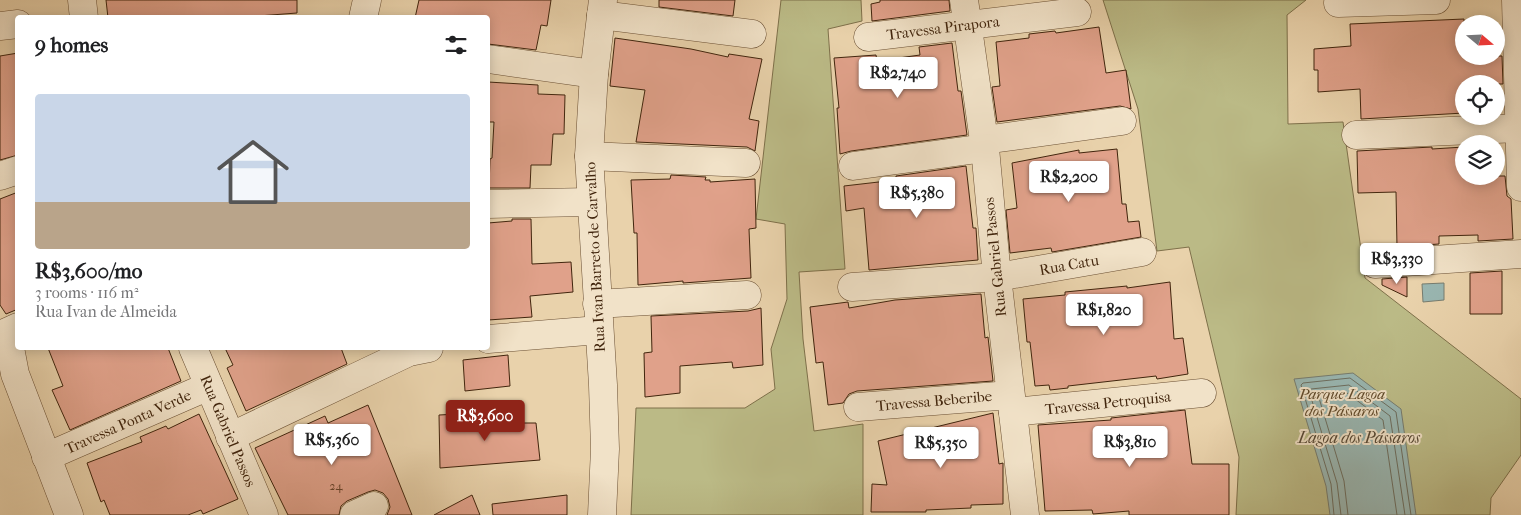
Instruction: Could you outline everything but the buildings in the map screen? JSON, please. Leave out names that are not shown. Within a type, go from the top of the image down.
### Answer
[{"type":"street","points":[[364,15],[366,0]]},
{"type":"street","points":[[1338,3],[1436,0]]},
{"type":"street","points":[[1516,0],[1521,187]]},
{"type":"street","points":[[602,8],[752,34]]},
{"type":"street","name":"Rua Ivan Barreto de Carvalho","points":[[602,8],[594,74],[589,156],[603,385],[605,449],[602,515]]},
{"type":"street","name":"Travessa Pirapora","points":[[868,37],[966,12],[1077,12]]},
{"type":"street","name":"Rua Gabriel Passos","points":[[966,12],[984,144],[997,277],[1025,515]]},
{"type":"street","points":[[0,26],[15,24]]},
{"type":"street","points":[[490,60],[594,74]]},
{"type":"street","points":[[853,166],[1122,121]]},
{"type":"street","points":[[1356,134],[1519,128]]},
{"type":"street","points":[[589,156],[746,163]]},
{"type":"street","points":[[0,176],[15,171]]},
{"type":"street","points":[[490,204],[591,202]]},
{"type":"street","name":"Rua Catu","points":[[852,287],[997,277],[1142,252]]},
{"type":"street","points":[[1375,264],[1521,254]]},
{"type":"street","points":[[490,339],[598,317],[747,295]]},
{"type":"street","points":[[12,330],[14,374],[69,515]]},
{"type":"street","name":"Rua Gabriel Passos","points":[[194,350],[230,436],[256,512]]},
{"type":"street","points":[[230,436],[409,352],[419,350]]},
{"type":"street","name":"Travessa Ponta Verde","points":[[46,457],[210,386]]},
{"type":"street","name":"Travessa Petroquisa","points":[[1012,403],[1202,393]]},
{"type":"street","name":"Travessa Beberibe","points":[[858,407],[1012,403]]},
{"type":"green space","points":[[781,0],[861,0],[862,21],[828,29],[845,269],[799,272],[803,339],[814,431],[863,424],[863,515],[631,515],[636,408],[745,408],[775,389],[771,349],[787,299],[785,224],[756,219]]},
{"type":"green space","name":"Parque Lagoa dos Pássaros","points":[[1103,0],[1306,0],[1287,15],[1288,124],[1343,122],[1365,278],[1521,399],[1521,455],[1491,498],[1490,515],[1236,515],[1239,457],[1189,247],[1157,251],[1138,109]]},
{"type":"water","points":[[1444,283],[1444,300],[1423,302],[1422,284]]},
{"type":"water","name":"Lagoa dos Pássaros","points":[[1353,373],[1401,409],[1416,515],[1330,515],[1326,486],[1294,379]]}]
